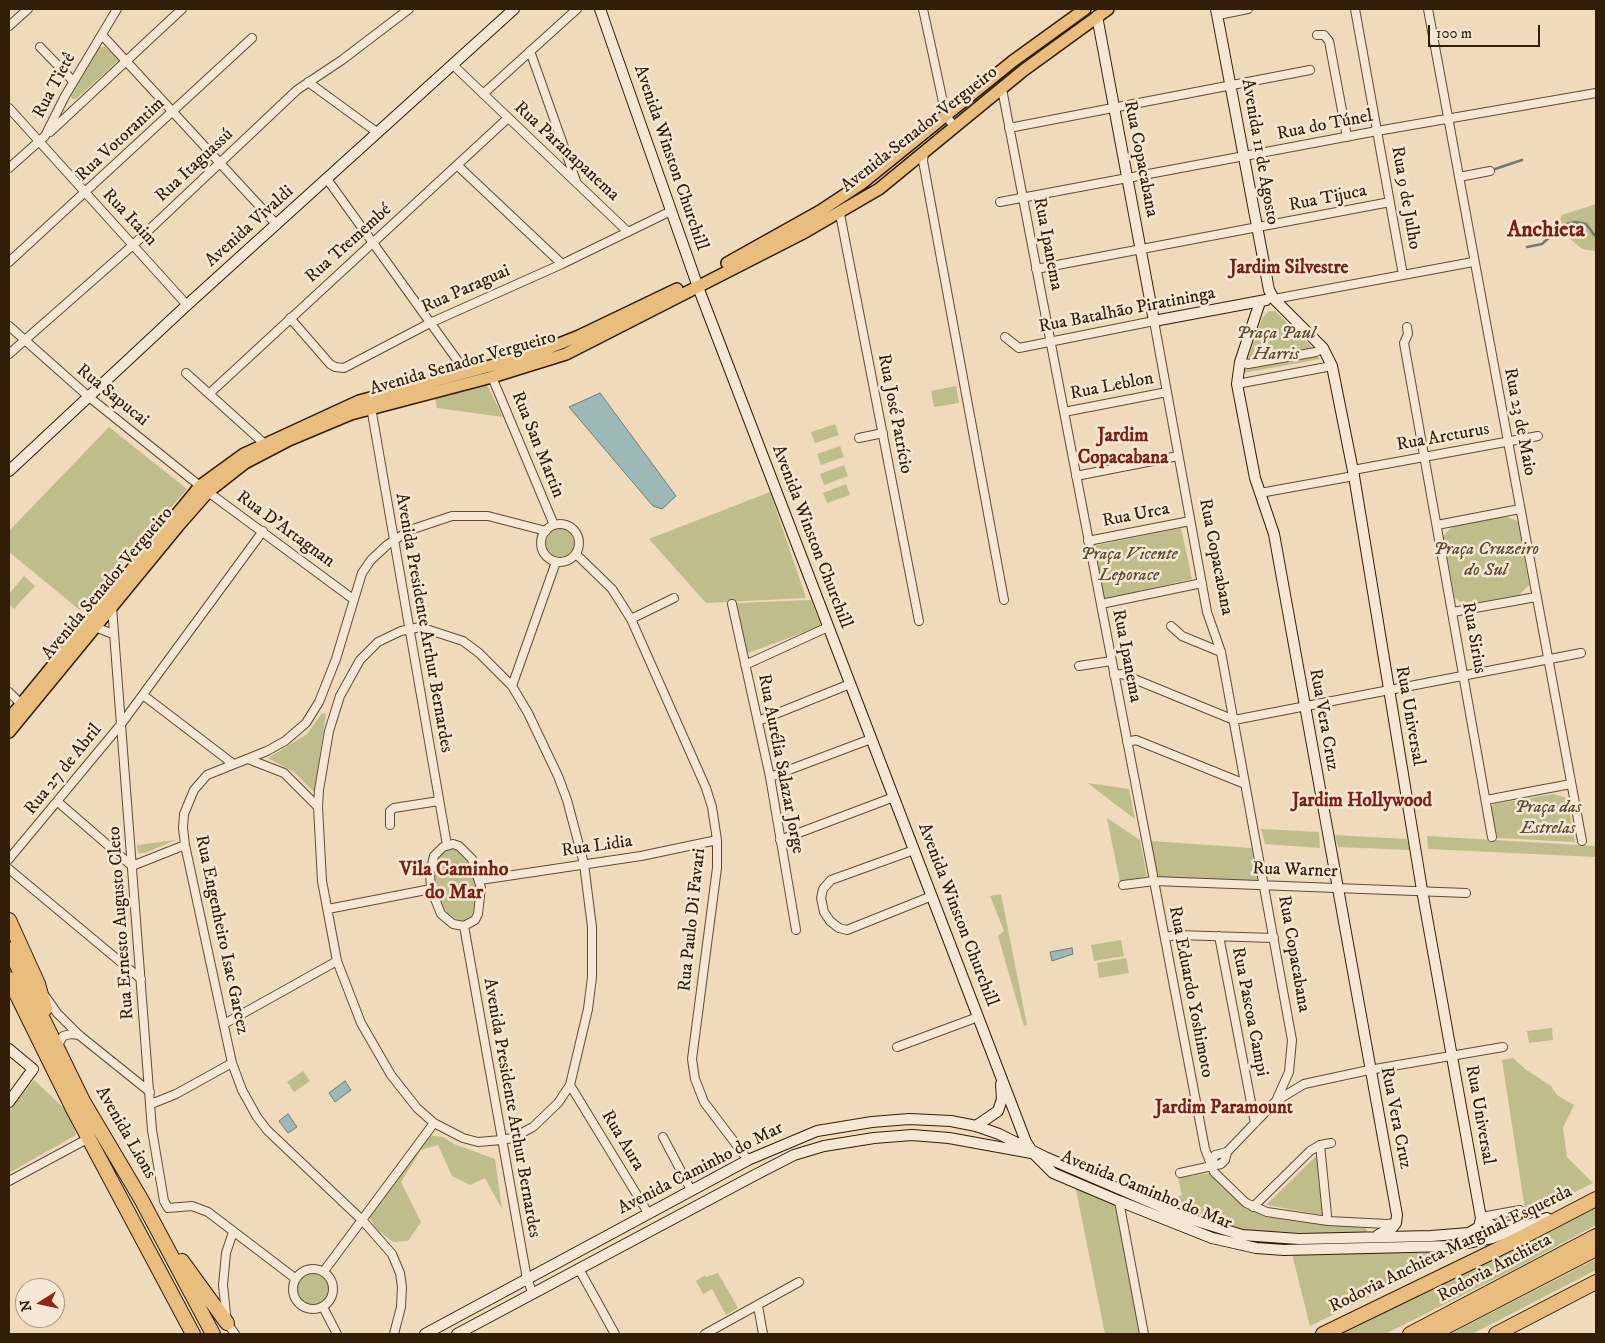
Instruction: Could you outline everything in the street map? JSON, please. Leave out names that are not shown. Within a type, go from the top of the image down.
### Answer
[{"type":"highway","points":[[9,920],[38,984],[55,1042]]},
{"type":"highway","name":"Avenida Lions","points":[[9,949],[83,1101],[140,1199],[213,1334]]},
{"type":"highway","name":"Avenida Lions","points":[[9,979],[12,989],[193,1334]]},
{"type":"highway","name":"Rodovia Anchieta Marginal Esquerda","points":[[1323,1334],[1596,1198]]},
{"type":"highway","points":[[140,1199],[231,1329]]},
{"type":"highway","name":"Rodovia Anchieta","points":[[1410,1334],[1596,1236]]},
{"type":"highway","name":"Rodovia Anchieta","points":[[1432,1334],[1596,1249]]},
{"type":"highway","points":[[1496,1334],[1596,1282]]},
{"type":"main road","name":"Avenida Senador Vergueiro","points":[[372,402],[492,377],[566,354],[696,284],[820,211],[860,184],[1042,38],[1085,9]]},
{"type":"main road","name":"Avenida Senador Vergueiro","points":[[9,718],[204,489],[245,463],[267,446],[372,402],[466,371],[531,355],[579,336],[696,284],[840,214],[879,189],[1040,57],[1108,9]]},
{"type":"main road","points":[[492,377],[496,364]]},
{"type":"main road","points":[[450,386],[466,371]]},
{"type":"main road","name":"Avenida Senador Vergueiro","points":[[9,732],[204,489]]},
{"type":"street","points":[[9,26],[28,9]]},
{"type":"street","name":"Rua Tietê","points":[[9,168],[42,139],[73,81],[117,9]]},
{"type":"street","points":[[42,139],[182,9]]},
{"type":"street","name":"Rua Itaguassú","points":[[9,354],[133,244],[308,82],[342,60],[409,9]]},
{"type":"street","name":"Avenida Vivaldi","points":[[9,471],[187,305],[514,9]]},
{"type":"street","points":[[483,94],[577,9]]},
{"type":"street","name":"Avenida Winston Churchill","points":[[600,9],[696,284],[978,1017],[1018,1118],[1034,1152]]},
{"type":"street","points":[[923,9],[946,116],[954,126]]},
{"type":"street","points":[[1217,12],[1248,9]]},
{"type":"street","name":"Rua 9 de Julho","points":[[1355,9],[1403,275]]},
{"type":"street","name":"Rua 23 de Maio","points":[[1428,9],[1582,841]]},
{"type":"street","name":"Avenida 11 de Agosto","points":[[1217,12],[1256,228],[1269,290],[1274,299]]},
{"type":"street","name":"Rua Copacabana","points":[[1097,16],[1208,617],[1221,652],[1292,1040],[1290,1068],[1286,1083],[1276,1101]]},
{"type":"street","points":[[1318,34],[1324,35],[1328,41],[1347,137]]},
{"type":"street","points":[[102,35],[276,224]]},
{"type":"street","name":"Rua Votorantim","points":[[9,262],[252,38]]},
{"type":"street","points":[[40,47],[73,81]]},
{"type":"street","points":[[530,51],[577,184]]},
{"type":"street","name":"Rua Paranapanema","points":[[452,64],[628,232]]},
{"type":"street","points":[[1009,128],[1310,70]]},
{"type":"street","points":[[308,82],[378,133]]},
{"type":"street","name":"Rua Ipanema","points":[[1002,89],[1153,878]]},
{"type":"street","name":"Rua do Túnel","points":[[1000,202],[1378,131],[1596,93]]},
{"type":"street","points":[[65,96],[69,102],[78,104]]},
{"type":"street","name":"Rua Itaim","points":[[9,108],[42,139],[85,193],[187,305]]},
{"type":"street","name":"Rua Tremembé","points":[[210,393],[508,118]]},
{"type":"street","points":[[924,152],[923,161],[1004,600]]},
{"type":"street","points":[[457,165],[562,264]]},
{"type":"street","points":[[1459,177],[1490,171]]},
{"type":"street","points":[[327,179],[466,371]]},
{"type":"street","name":"Rua Tijuca","points":[[1036,269],[1390,202]]},
{"type":"street","name":"Rua Paraguai","points":[[290,318],[330,364],[340,368],[430,323],[562,264],[671,211]]},
{"type":"street","name":"Rua José Patrício","points":[[840,214],[919,621]]},
{"type":"street","points":[[1260,302],[1474,262]]},
{"type":"street","name":"Rua Universal","points":[[1274,299],[1323,348],[1332,366],[1353,473],[1422,890],[1481,1218]]},
{"type":"street","name":"Rua Batalhão Piratininga","points":[[1004,337],[1019,348],[1260,302]]},
{"type":"street","name":"Rua Vera Cruz","points":[[1260,302],[1240,362],[1237,384],[1260,493],[1274,534],[1396,1223]]},
{"type":"street","name":"Rua Sapucai","points":[[9,326],[89,397],[204,489]]},
{"type":"street","name":"Rua Sirius","points":[[1407,327],[1408,334],[1404,343],[1426,456],[1492,837]]},
{"type":"street","points":[[1240,362],[1248,364],[1316,352],[1323,348]]},
{"type":"street","points":[[1237,384],[1332,366]]},
{"type":"street","points":[[186,373],[267,446]]},
{"type":"street","name":"Rua San Martin","points":[[492,377],[554,525]]},
{"type":"street","name":"Rua Leblon","points":[[1064,412],[1167,392]]},
{"type":"street","name":"Avenida Presidente Arthur Bernardes","points":[[372,402],[393,540],[447,845]]},
{"type":"street","points":[[859,438],[883,433]]},
{"type":"street","name":"Rua Arcturus","points":[[1260,493],[1426,456],[1538,436]]},
{"type":"street","points":[[1076,476],[1178,456]]},
{"type":"street","name":"Rua D'Artagnan","points":[[204,489],[353,598]]},
{"type":"street","points":[[1438,524],[1520,509]]},
{"type":"street","points":[[393,540],[410,530],[437,520],[471,514],[505,520],[546,531]]},
{"type":"street","name":"Rua Urca","points":[[1088,541],[1190,521]]},
{"type":"street","points":[[554,525],[567,525],[577,533],[580,546],[576,554],[567,561],[556,562],[548,558],[543,551],[542,538],[546,531],[554,525]]},
{"type":"street","name":"Rua 27 de Abril","points":[[9,860],[122,723],[263,531]]},
{"type":"street","name":"Rua Engenheiro Isac Garcez","points":[[393,540],[377,553],[366,566],[353,598],[336,659],[313,714],[300,729],[285,741],[248,759],[232,763],[207,775],[194,790],[184,814],[183,828],[232,1063],[248,1102],[267,1130],[363,1221],[388,1248],[400,1273],[402,1307],[394,1334]]},
{"type":"street","name":"Rua Paulo Di Favari","points":[[576,554],[612,588],[631,619],[706,788],[712,807],[717,840],[717,868],[692,1059],[695,1079],[704,1102],[748,1160]]},
{"type":"street","points":[[512,686],[556,562]]},
{"type":"street","points":[[1100,604],[1202,583]]},
{"type":"street","points":[[1453,612],[1536,597]]},
{"type":"street","points":[[631,619],[674,598]]},
{"type":"street","name":"Rua Aurélia Salazar Jorge","points":[[732,604],[770,777],[796,930]]},
{"type":"street","name":"Rua Ernesto Augusto Cleto","points":[[112,605],[156,1165],[164,1202],[168,1208],[187,1206],[200,1208],[233,1232]]},
{"type":"street","points":[[95,626],[113,634]]},
{"type":"street","points":[[1171,626],[1182,636],[1221,652]]},
{"type":"street","points":[[420,627],[433,630],[463,641],[479,653],[512,686],[528,713],[558,776],[567,800],[584,864],[592,927],[592,977],[588,1009],[570,1085],[558,1103],[533,1127],[512,1138],[478,1142],[463,1138],[434,1124],[405,1093],[376,1052],[352,1000],[337,961],[322,881],[318,807],[329,731],[349,678],[360,660],[378,642],[409,629],[420,627]]},
{"type":"street","points":[[745,665],[828,627]]},
{"type":"street","points":[[1114,675],[1122,674],[1234,720],[1581,653]]},
{"type":"street","points":[[1079,666],[1112,661]]},
{"type":"street","points":[[758,721],[850,684]]},
{"type":"street","points":[[9,692],[21,704]]},
{"type":"street","points":[[143,695],[232,763]]},
{"type":"street","points":[[770,777],[871,739]]},
{"type":"street","points":[[1127,742],[1136,740],[1245,784]]},
{"type":"street","points":[[248,759],[284,773],[318,807]]},
{"type":"street","points":[[1486,800],[1571,784]]},
{"type":"street","points":[[780,840],[894,797]]},
{"type":"street","points":[[390,825],[390,811],[394,808],[439,801]]},
{"type":"street","points":[[58,802],[132,866],[185,844]]},
{"type":"street","name":"Rua Lidia","points":[[480,880],[641,856],[717,840]]},
{"type":"street","points":[[447,845],[459,846],[467,853],[476,868],[480,880],[482,895],[475,920],[464,926],[453,924],[441,914],[431,889],[430,873],[434,856],[447,845]]},
{"type":"street","points":[[914,850],[831,880],[823,889],[821,898],[824,912],[830,921],[839,928],[847,930],[932,896]]},
{"type":"street","points":[[9,869],[141,979]]},
{"type":"street","name":"Rua Warner","points":[[1123,886],[1153,878],[1264,886],[1466,893]]},
{"type":"street","name":"Rua Eduardo Yoshimoto","points":[[1153,878],[1210,1166]]},
{"type":"street","points":[[328,909],[431,889]]},
{"type":"street","name":"Avenida Presidente Arthur Bernardes","points":[[464,926],[527,1279],[533,1294]]},
{"type":"street","points":[[1165,937],[1172,935],[1274,938]]},
{"type":"street","name":"Rua Pascoa Campi","points":[[1219,936],[1255,1123]]},
{"type":"street","points":[[224,1024],[337,961]]},
{"type":"street","points":[[38,984],[57,1013],[79,1035],[150,1092]]},
{"type":"street","points":[[897,1047],[978,1017]]},
{"type":"street","points":[[55,1042],[63,1036],[79,1035]]},
{"type":"street","points":[[1286,1083],[1304,1084],[1369,1070],[1502,1047]]},
{"type":"street","points":[[9,1049],[33,1069],[9,1102]]},
{"type":"street","points":[[151,1104],[176,1094],[232,1063]]},
{"type":"street","name":"Avenida Winston Churchill","points":[[996,1114],[1002,1099],[1000,1073]]},
{"type":"street","points":[[1210,1166],[1215,1155],[1227,1152],[1276,1101],[1304,1084]]},
{"type":"street","name":"Rua Aura","points":[[570,1085],[648,1213]]},
{"type":"street","points":[[976,1126],[996,1114],[1008,1112],[1018,1118]]},
{"type":"street","name":"Avenida Caminho do Mar","points":[[425,1334],[748,1160],[817,1131],[872,1122],[917,1119],[951,1121],[976,1126],[1187,1218],[1234,1233],[1256,1237],[1299,1239],[1372,1238],[1469,1233],[1479,1227],[1481,1218]]},
{"type":"street","points":[[324,1271],[434,1124]]},
{"type":"street","name":"Avenida Caminho do Mar","points":[[458,1334],[472,1331],[533,1294],[794,1155],[824,1146],[874,1138],[912,1135],[949,1138],[1034,1152],[1053,1173],[1212,1238],[1256,1248],[1284,1250],[1452,1246],[1492,1238],[1577,1209]]},
{"type":"street","points":[[663,1137],[691,1190]]},
{"type":"street","points":[[9,1181],[90,1138]]},
{"type":"street","points":[[1253,1207],[1306,1155],[1320,1145],[1331,1142]]},
{"type":"street","points":[[1320,1145],[1327,1215]]},
{"type":"street","points":[[742,1182],[751,1174],[748,1160]]},
{"type":"street","points":[[1180,1173],[1210,1166]]},
{"type":"street","points":[[1210,1166],[1238,1196],[1253,1207],[1314,1220],[1396,1223],[1417,1236]]},
{"type":"street","points":[[1119,1201],[1144,1334]]},
{"type":"street","points":[[1481,1218],[1520,1210]]},
{"type":"street","points":[[1481,1218],[1488,1225],[1499,1227],[1546,1219]]},
{"type":"street","points":[[1372,1238],[1389,1230],[1396,1223]]},
{"type":"street","points":[[231,1329],[223,1273],[226,1253],[233,1232],[296,1279]]},
{"type":"street","points":[[318,1269],[324,1271],[332,1280],[333,1292],[331,1298],[322,1307],[310,1308],[299,1303],[294,1292],[296,1279],[305,1270],[318,1269]]},
{"type":"street","points":[[579,1269],[615,1334]]},
{"type":"street","points":[[705,1334],[799,1282]]},
{"type":"street","points":[[758,1306],[763,1334]]},
{"type":"street","points":[[322,1307],[337,1334]]},
{"type":"green space","points":[[99,47],[105,47],[119,60],[76,99],[72,99],[71,95]]},
{"type":"green space","points":[[1596,204],[1596,251],[1582,249],[1556,227],[1562,215]]},
{"type":"green space","name":"Praça Paul Harris","points":[[1269,311],[1275,311],[1314,349],[1320,359],[1243,373],[1262,318]]},
{"type":"green space","points":[[487,385],[503,417],[437,408],[435,399]]},
{"type":"green space","points":[[956,386],[959,403],[934,407],[931,391]]},
{"type":"green space","points":[[835,424],[839,435],[815,443],[811,432]]},
{"type":"green space","points":[[109,427],[187,489],[81,611],[9,552],[9,531]]},
{"type":"green space","points":[[840,446],[844,457],[821,465],[817,454]]},
{"type":"green space","points":[[844,465],[848,476],[824,485],[820,474]]},
{"type":"green space","points":[[846,484],[850,495],[827,503],[823,493]]},
{"type":"green space","points":[[770,492],[806,598],[706,603],[649,539]]},
{"type":"green space","name":"Praça Cruzeiro do Sul","points":[[1504,516],[1518,521],[1529,585],[1519,595],[1464,605],[1455,598],[1443,536],[1452,527]]},
{"type":"green space","points":[[561,525],[568,526],[574,530],[578,536],[578,550],[574,556],[568,560],[561,561],[554,560],[548,556],[544,550],[543,543],[544,536],[548,530],[554,526]]},
{"type":"green space","name":"Praça Vicente Leporace","points":[[1181,528],[1192,579],[1103,599],[1093,546]]},
{"type":"green space","points":[[24,576],[35,586],[14,609],[9,604],[9,594]]},
{"type":"green space","points":[[811,600],[821,626],[748,653],[735,603]]},
{"type":"green space","points":[[322,713],[326,714],[314,792],[295,773],[268,758],[307,734]]},
{"type":"green space","points":[[1088,783],[1129,789],[1135,819],[1112,802]]},
{"type":"green space","name":"Praça das Estrelas","points":[[1554,794],[1567,798],[1575,842],[1497,838],[1491,808],[1494,804]]},
{"type":"green space","points":[[1107,818],[1140,840],[1147,876],[1120,882]]},
{"type":"green space","points":[[1261,829],[1319,832],[1320,848],[1265,844]]},
{"type":"green space","points":[[1335,835],[1407,839],[1410,850],[1338,847]]},
{"type":"green space","points":[[1427,836],[1596,846],[1596,857],[1428,849]]},
{"type":"green space","points":[[176,840],[145,853],[138,853],[137,845]]},
{"type":"green space","points":[[1151,841],[1252,848],[1258,881],[1157,877]]},
{"type":"green space","points":[[452,846],[467,857],[473,866],[477,885],[475,907],[471,916],[464,921],[459,921],[447,913],[442,905],[434,872],[438,854]]},
{"type":"green space","points":[[1001,894],[1027,1025],[1024,1026],[998,936],[1004,931],[990,896]]},
{"type":"green space","points":[[1121,940],[1124,956],[1094,961],[1091,945]]},
{"type":"green space","points":[[1126,958],[1129,973],[1099,978],[1097,963]]},
{"type":"green space","points":[[1552,1028],[1553,1040],[1529,1043],[1527,1031]]},
{"type":"green space","points":[[1513,1058],[1525,1069],[1551,1086],[1557,1095],[1574,1105],[1563,1128],[1567,1157],[1593,1183],[1526,1216],[1502,1060]]},
{"type":"green space","points":[[303,1071],[310,1081],[294,1092],[287,1082]]},
{"type":"green space","points":[[34,1080],[70,1114],[76,1135],[9,1173],[9,1110]]},
{"type":"green space","points":[[421,1134],[443,1137],[454,1144],[495,1159],[502,1209],[485,1178],[470,1185],[452,1176],[438,1145],[421,1150],[401,1182],[421,1222],[408,1241],[393,1242],[375,1228],[366,1210]]},
{"type":"green space","points":[[1318,1154],[1323,1215],[1266,1205]]},
{"type":"green space","points":[[1210,1173],[1249,1209],[1303,1222],[1366,1228],[1367,1234],[1256,1232],[1221,1226],[1164,1200],[1182,1195],[1178,1178]]},
{"type":"green space","points":[[1075,1185],[1115,1202],[1140,1334],[1105,1334]]},
{"type":"green space","points":[[1596,1205],[1596,1225],[1515,1269],[1385,1334],[1341,1334],[1393,1306],[1516,1250]]},
{"type":"green space","points":[[1462,1251],[1310,1326],[1292,1254]]},
{"type":"green space","points":[[1596,1259],[1596,1270],[1472,1334],[1450,1334]]},
{"type":"green space","points":[[313,1272],[325,1277],[330,1289],[325,1301],[313,1306],[301,1301],[296,1289],[301,1277]]},
{"type":"green space","points":[[718,1273],[738,1308],[726,1315],[712,1289],[703,1294],[696,1281],[705,1275],[706,1277]]},
{"type":"water","points":[[600,393],[676,496],[662,509],[653,506],[569,407]]},
{"type":"water","points":[[1072,948],[1073,954],[1052,961],[1050,952]]},
{"type":"water","points":[[345,1081],[351,1090],[335,1102],[329,1093]]},
{"type":"water","points":[[288,1114],[297,1127],[288,1133],[279,1121]]},
{"type":"waterway","points":[[1495,169],[1522,160]]},
{"type":"waterway","points":[[1527,247],[1542,244],[1563,225],[1575,222],[1586,224],[1596,237]]},
{"type":"district","name":"Anchieta","points":[[1546,231]]},
{"type":"district","name":"Jardim Silvestre","points":[[1289,269]]},
{"type":"district","name":"Jardim Copacabana","points":[[1123,448]]},
{"type":"district","name":"Jardim Hollywood","points":[[1362,802]]},
{"type":"district","name":"Vila Caminho do Mar","points":[[454,882]]},
{"type":"district","name":"Jardim Paramount","points":[[1224,1109]]}]
